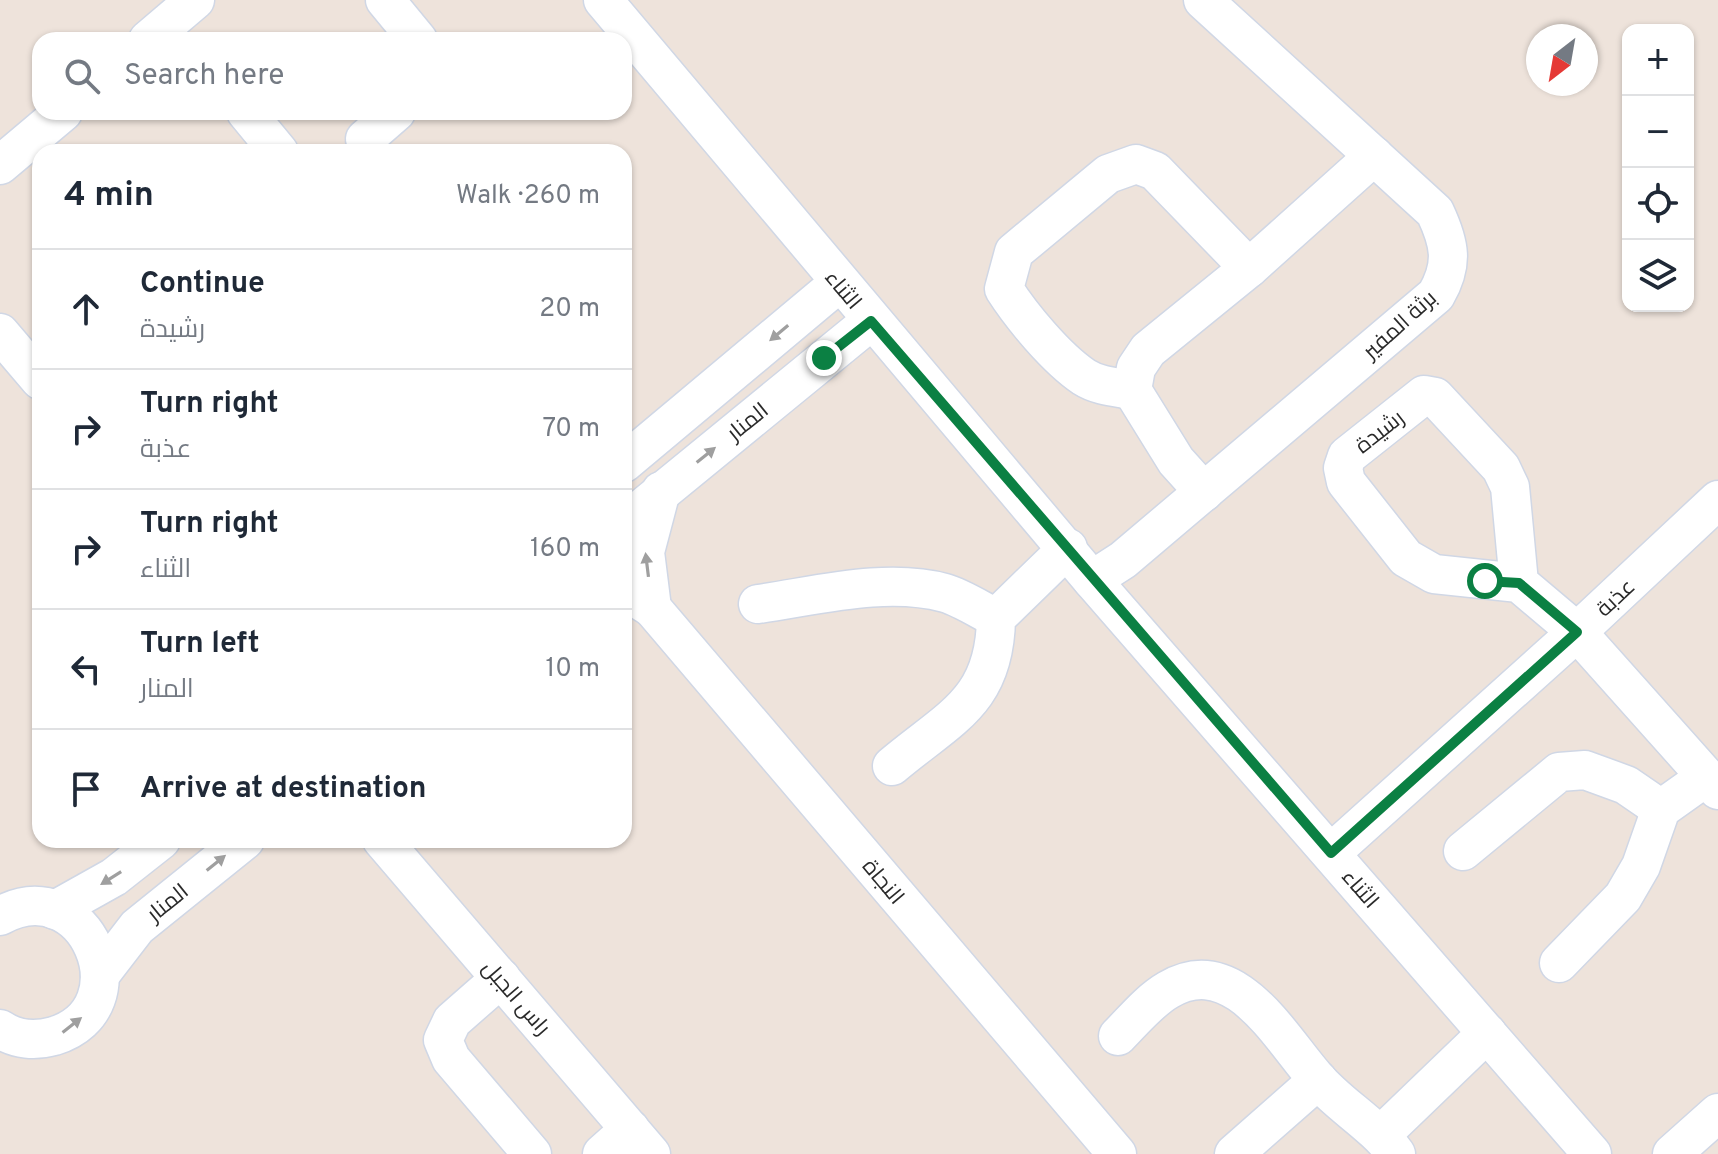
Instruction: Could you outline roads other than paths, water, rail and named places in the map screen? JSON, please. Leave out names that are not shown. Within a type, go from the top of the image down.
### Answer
[{"type":"street","points":[[385,0],[411,32]]},
{"type":"street","name":"الثناء","points":[[603,0],[630,32]]},
{"type":"street","name":"برثة المفير","points":[[1092,580],[1123,560],[1436,295],[1447,276],[1450,253],[1435,212],[1203,0]]},
{"type":"street","name":"الثناء","points":[[632,35],[1092,580],[1592,1154]]},
{"type":"street","points":[[0,165],[53,120]]},
{"type":"street","points":[[253,120],[272,144]]},
{"type":"street","points":[[365,139],[387,120]]},
{"type":"street","points":[[1204,492],[1176,461],[1132,390],[1136,368],[1148,350],[1249,268],[1374,156]]},
{"type":"street","points":[[1132,390],[1104,386],[1084,376],[1020,314],[1004,289],[1014,252],[1108,174],[1136,164],[1155,171],[1249,268]]},
{"type":"street","points":[[632,455],[839,283]]},
{"type":"street","name":"المنار","points":[[632,516],[871,321]]},
{"type":"street","points":[[0,333],[32,371]]},
{"type":"street","name":"رشيدة","points":[[1424,395],[1435,397],[1501,468],[1510,487],[1519,583],[1434,574],[1406,558],[1346,482],[1343,468],[1347,456],[1424,395]]},
{"type":"street","name":"النجاة","points":[[661,491],[645,552],[638,599],[1117,1154]]},
{"type":"street","name":"عذبة","points":[[1331,853],[1577,632],[1718,500]]},
{"type":"street","points":[[892,766],[974,698],[987,678],[996,648],[996,618],[1068,548]]},
{"type":"street","points":[[1519,583],[1577,632],[1712,783],[1661,809],[1641,866],[1623,897],[1559,963]]},
{"type":"street","points":[[758,604],[846,591],[918,587],[949,594],[996,618]]},
{"type":"street","points":[[1463,851],[1559,772],[1585,770],[1626,785],[1661,809]]},
{"type":"street","points":[[55,910],[114,877],[151,848]]},
{"type":"street","name":"المنار","points":[[9,1042],[62,1033],[77,1023],[97,993],[100,975],[137,927],[235,848]]},
{"type":"street","name":"راس الجبل","points":[[389,848],[641,1142]]},
{"type":"street","points":[[4,907],[34,906],[55,910],[74,920],[89,935],[98,954],[100,975]]},
{"type":"street","points":[[501,978],[452,1021],[443,1040],[451,1059],[532,1154]]},
{"type":"street","points":[[1118,1036],[1164,992],[1186,980],[1220,981],[1253,1003],[1318,1080],[1389,1144],[1487,1033]]},
{"type":"street","points":[[1234,1154],[1318,1080]]},
{"type":"street","points":[[1672,1154],[1713,1128]]},
{"type":"street","points":[[602,1154],[641,1142]]}]
